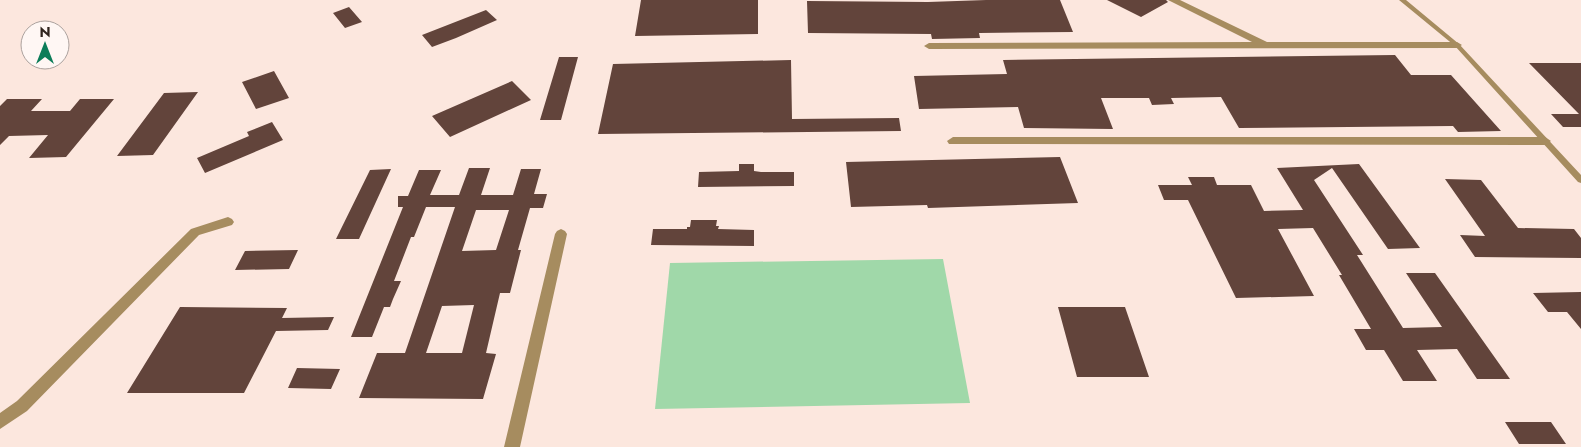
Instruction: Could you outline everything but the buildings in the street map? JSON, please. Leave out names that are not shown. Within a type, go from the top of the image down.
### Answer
[{"type":"street","points":[[1173,0],[1266,46]]},
{"type":"street","points":[[929,46],[1457,45]]},
{"type":"street","points":[[954,141],[1545,141]]},
{"type":"street","points":[[0,422],[22,406],[195,232],[228,222]]},
{"type":"street","points":[[512,447],[561,234]]},
{"type":"lane","points":[[1402,0],[1457,45],[1581,180]]},
{"type":"green space","points":[[943,259],[970,403],[655,409],[670,263]]}]
